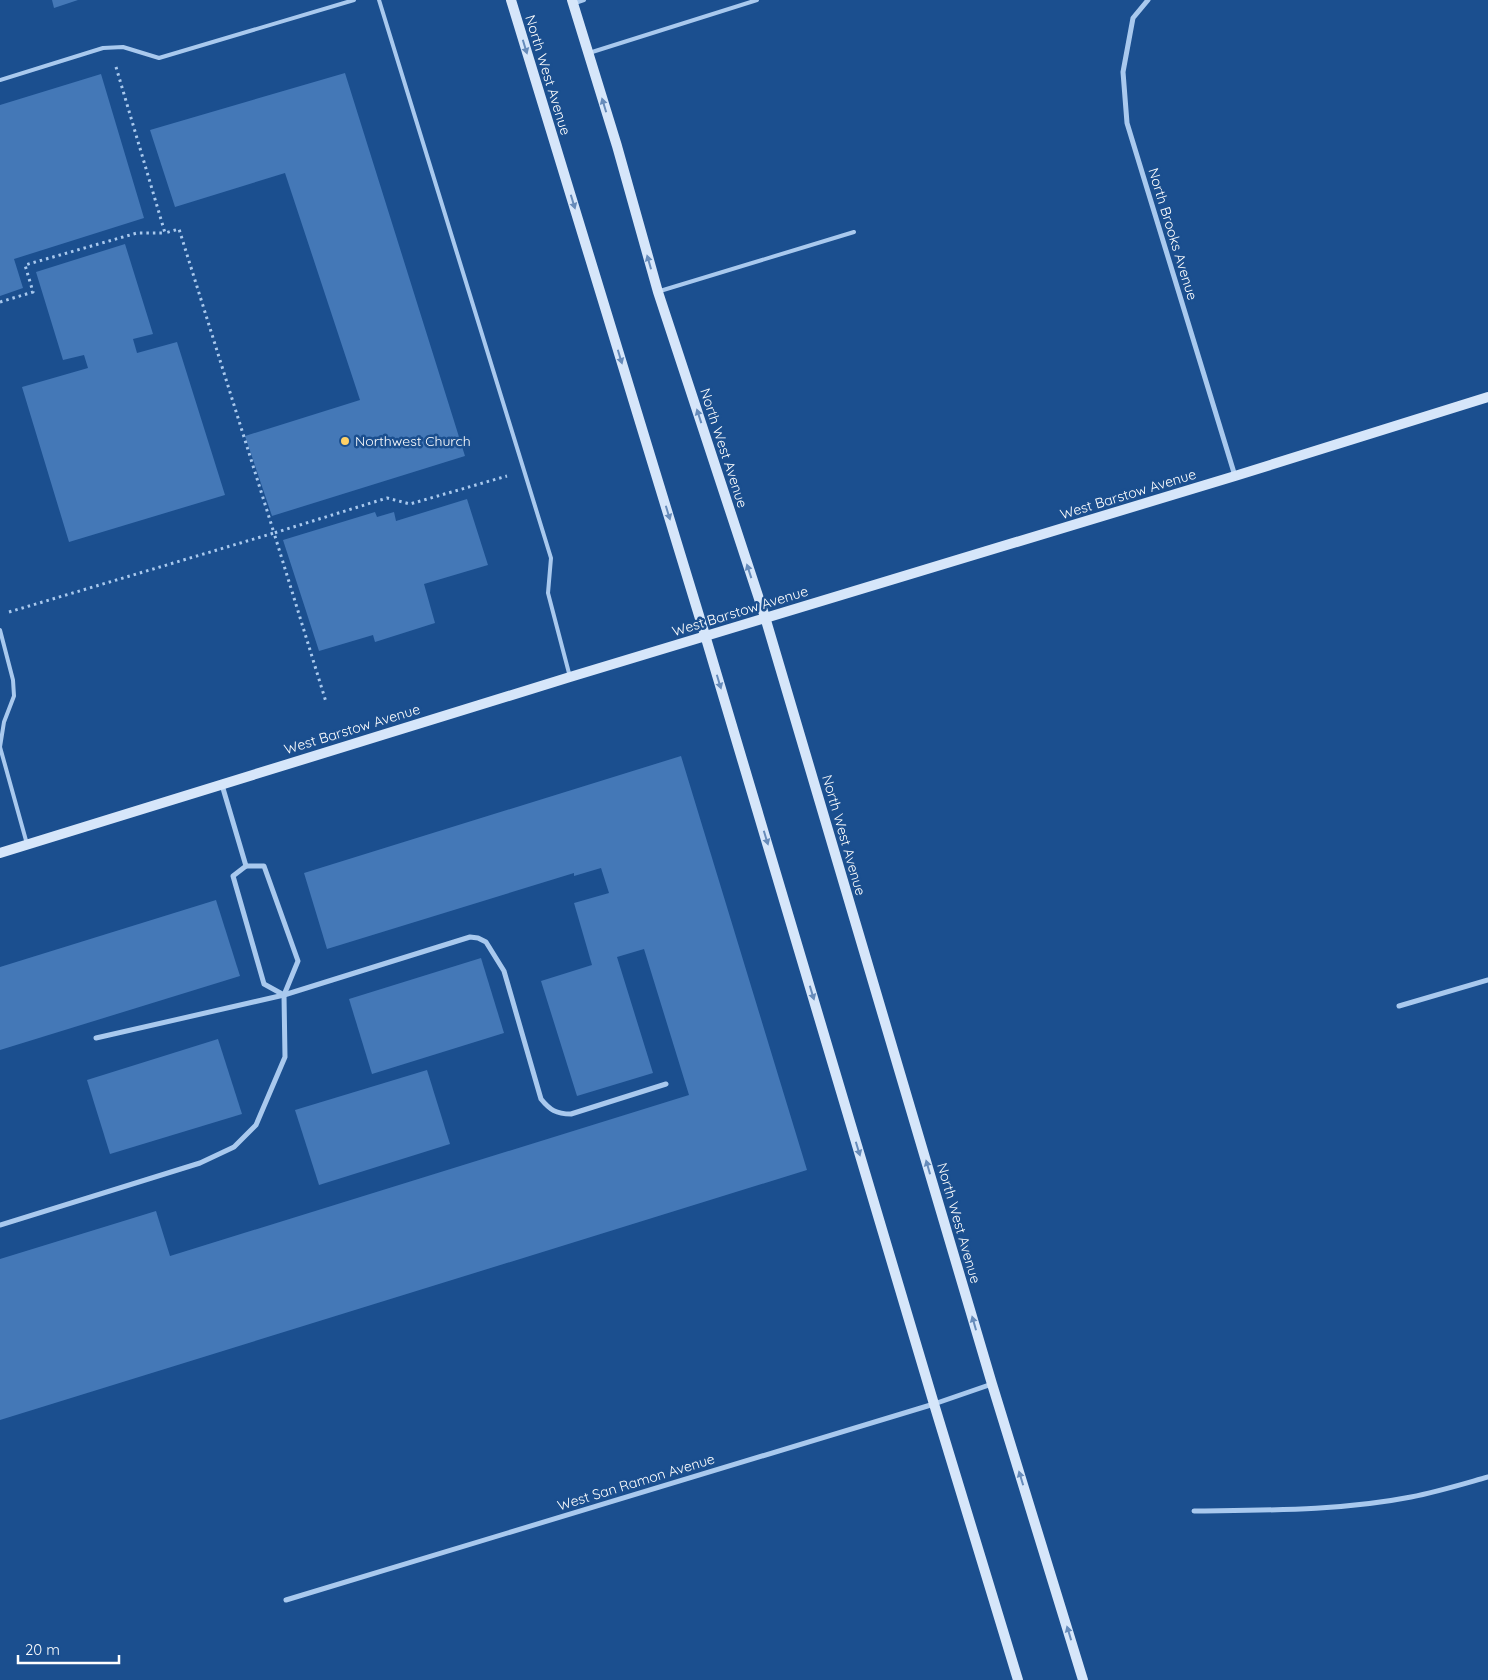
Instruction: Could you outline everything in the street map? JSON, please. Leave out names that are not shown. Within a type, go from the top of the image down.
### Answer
[{"type":"main road","name":"North West Avenue","points":[[511,0],[705,635],[1018,1680]]},
{"type":"main road","name":"North West Avenue","points":[[572,2],[617,146],[658,292],[765,617],[992,1384],[1083,1680]]},
{"type":"main road","name":"West Barstow Avenue","points":[[0,853],[705,635],[1235,476],[1488,397]]},
{"type":"street","name":"North Brooks Avenue","points":[[1148,0],[1133,18],[1122,72],[1127,123],[1235,476]]},
{"type":"street","points":[[222,784],[246,866]]},
{"type":"street","points":[[0,1225],[200,1163],[234,1148],[256,1125],[285,1057],[284,996],[298,962],[264,866],[246,866],[232,876],[264,984],[284,996]]},
{"type":"street","points":[[96,1038],[284,996],[470,937],[486,942],[504,971],[541,1099],[551,1110],[560,1114],[571,1114],[666,1084]]},
{"type":"street","points":[[1399,1006],[1488,980]]},
{"type":"street","name":"West San Ramon Avenue","points":[[286,1600],[934,1404],[992,1384]]},
{"type":"street","points":[[1194,1511],[1277,1510],[1346,1506],[1411,1497],[1488,1476]]},
{"type":"lane","points":[[0,80],[103,48],[123,47],[159,58],[354,0]]},
{"type":"lane","points":[[379,0],[551,558],[548,593],[570,677]]},
{"type":"lane","points":[[572,2],[584,0]]},
{"type":"lane","points":[[588,53],[757,0]]},
{"type":"lane","points":[[658,292],[854,232]]},
{"type":"lane","points":[[0,630],[13,680],[14,696],[4,722],[0,747],[27,845]]},
{"type":"path","points":[[110,48],[165,233]]},
{"type":"path","points":[[0,302],[33,292],[26,265],[137,232],[165,233],[179,229],[326,702]]},
{"type":"path","points":[[0,615],[387,498],[410,504],[525,471]]},
{"type":"building","points":[[52,0],[78,0],[54,8]]},
{"type":"building","points":[[345,73],[465,456],[272,516],[245,436],[360,400],[285,173],[175,207],[150,130]]},
{"type":"building","points":[[101,74],[144,218],[14,259],[23,288],[0,296],[0,105]]},
{"type":"building","points":[[125,244],[153,334],[133,339],[137,353],[177,342],[225,495],[69,542],[22,387],[88,368],[84,355],[63,360],[36,272]]},
{"type":"building","points":[[467,499],[488,565],[424,584],[435,623],[375,642],[373,635],[319,651],[283,540],[375,512],[377,517],[394,512],[396,521]]},
{"type":"building","points":[[681,756],[807,1170],[0,1420],[0,1259],[156,1211],[170,1256],[689,1095],[644,949],[617,957],[653,1073],[577,1096],[541,981],[592,965],[574,903],[609,893],[601,868],[574,876],[574,873],[327,949],[304,873]]},
{"type":"building","points":[[216,900],[240,976],[0,1050],[0,967]]},
{"type":"building","points":[[481,958],[504,1033],[372,1074],[349,999]]},
{"type":"building","points":[[218,1039],[242,1114],[110,1154],[87,1080]]},
{"type":"building","points":[[427,1070],[450,1144],[319,1185],[295,1110]]},
{"type":"place","name":"Northwest Church","points":[[345,441]]}]
